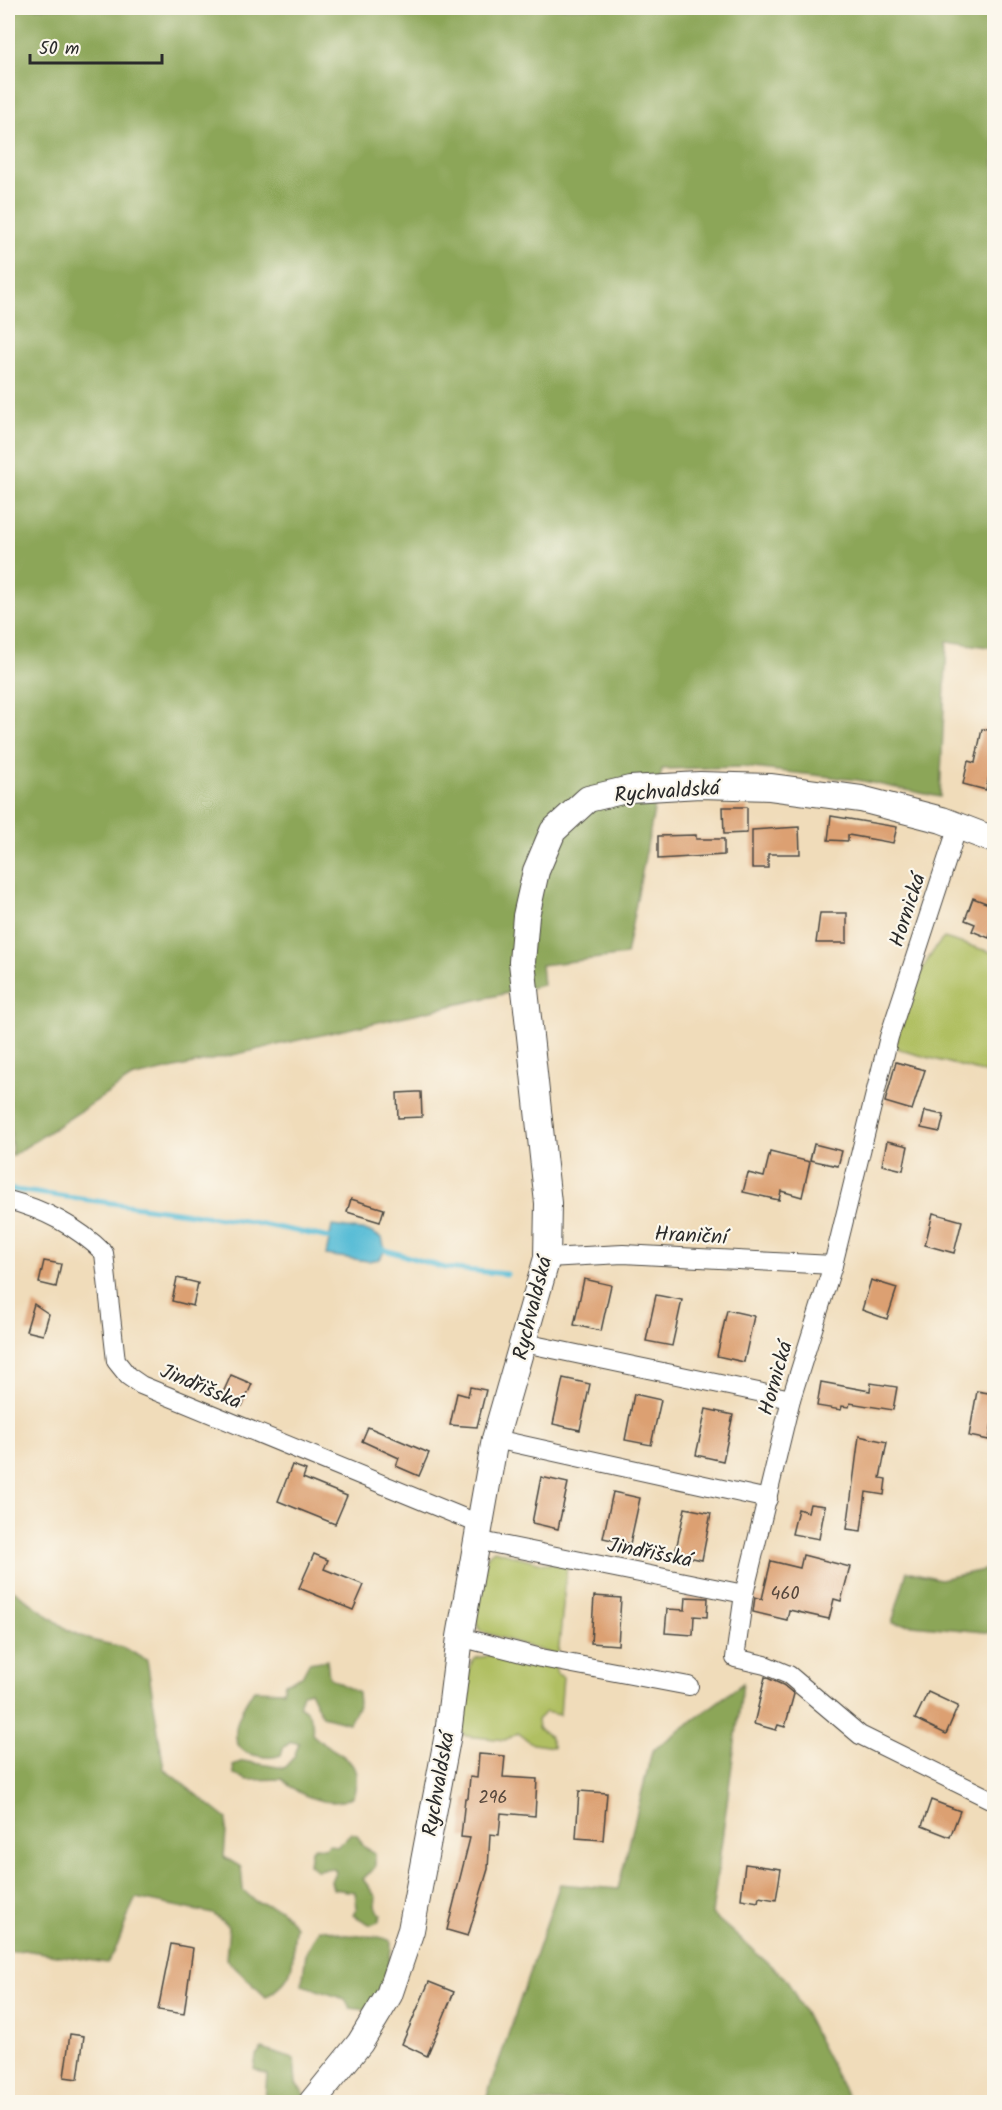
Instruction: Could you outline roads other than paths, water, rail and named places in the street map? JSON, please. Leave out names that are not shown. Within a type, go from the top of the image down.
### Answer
[{"type":"street","name":"Rychvaldská","points":[[312,2103],[360,2043],[389,1995],[411,1930],[448,1734],[460,1637],[495,1439],[547,1258],[548,1203],[522,962],[526,916],[536,871],[553,831],[570,813],[588,799],[630,789],[700,785],[770,787],[861,798],[902,808],[994,840]]},
{"type":"street","name":"Hornická","points":[[958,826],[889,1037],[832,1265],[791,1399],[744,1594],[735,1658],[789,1675],[860,1735],[994,1801]]},
{"type":"street","name":"Jindřišská","points":[[8,1200],[26,1205],[70,1226],[104,1253],[116,1361],[128,1376],[141,1385],[437,1509],[477,1532],[744,1594]]},
{"type":"street","name":"Hraniční","points":[[547,1258],[622,1254],[832,1265]]},
{"type":"street","points":[[524,1343],[791,1399]]},
{"type":"street","points":[[495,1439],[768,1499]]},
{"type":"street","points":[[460,1637],[542,1658],[689,1686]]},
{"type":"water","points":[[332,1226],[368,1231],[382,1238],[385,1250],[380,1259],[368,1261],[326,1255]]},
{"type":"waterway","points":[[8,1189],[251,1222],[335,1239]]},
{"type":"waterway","points":[[379,1248],[445,1268],[507,1274]]}]
